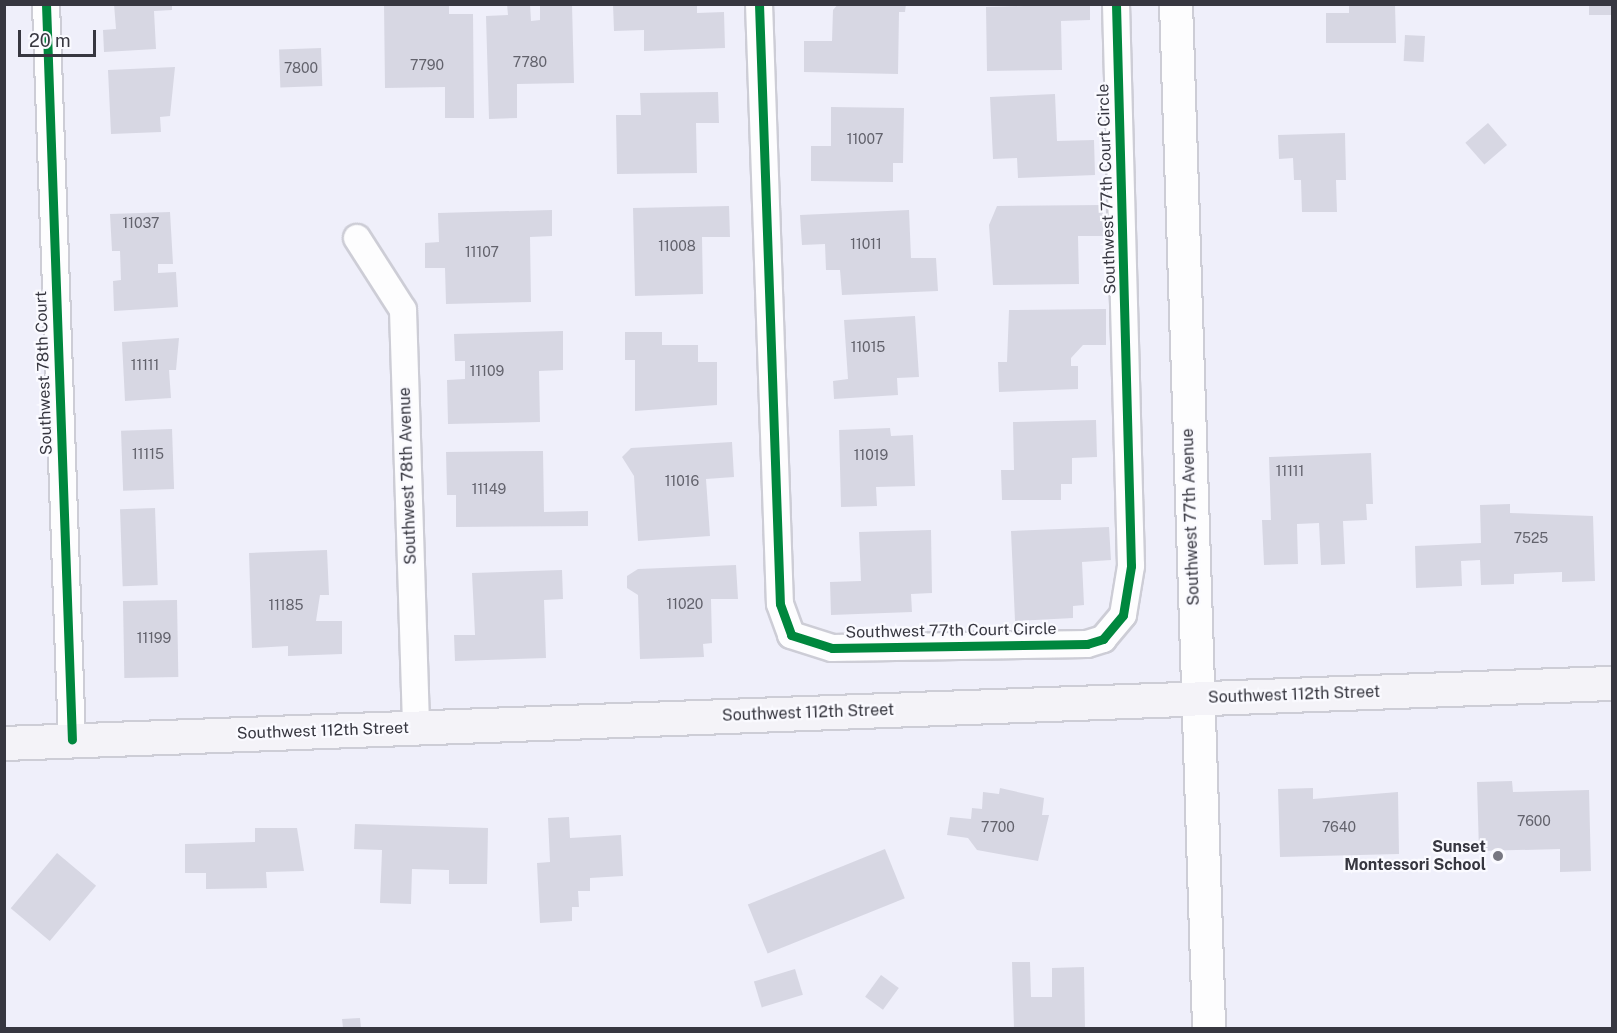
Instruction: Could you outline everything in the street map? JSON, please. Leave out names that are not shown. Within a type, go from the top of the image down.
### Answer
[{"type":"main road","name":"Southwest 112th Street","points":[[4,743],[1612,683]]},
{"type":"street","name":"Southwest 78th Court","points":[[46,4],[72,740]]},
{"type":"street","name":"Southwest 77th Court Circle","points":[[759,4],[780,604],[791,635],[832,648],[1088,644],[1103,639],[1123,615],[1131,566],[1116,4]]},
{"type":"street","name":"Southwest 77th Avenue","points":[[1176,4],[1209,1029]]},
{"type":"street","name":"Southwest 78th Avenue","points":[[357,238],[403,310],[416,728]]},
{"type":"building","points":[[114,4],[172,4],[172,10],[154,11],[156,49],[104,52],[103,30],[116,29]]},
{"type":"building","points":[[384,4],[449,4],[449,14],[473,14],[474,118],[445,118],[445,87],[385,88]]},
{"type":"building","points":[[507,4],[530,4],[531,21],[540,20],[540,4],[572,4],[574,83],[517,84],[517,118],[489,119],[486,16],[508,15]]},
{"type":"building","points":[[613,4],[697,4],[697,13],[724,12],[725,48],[644,51],[644,30],[614,31]]},
{"type":"building","points":[[838,4],[906,4],[905,12],[899,12],[898,74],[804,72],[804,41],[832,41],[833,10]]},
{"type":"building","points":[[1090,4],[1090,20],[1061,21],[1062,70],[987,71],[986,7]]},
{"type":"building","points":[[1349,4],[1395,4],[1396,43],[1326,43],[1326,13],[1349,13]]},
{"type":"building","points":[[1589,4],[1612,4],[1612,15],[1589,15]]},
{"type":"building","points":[[1405,35],[1425,36],[1424,62],[1404,61]]},
{"type":"building","points":[[321,48],[322,86],[280,87],[279,49]]},
{"type":"building","points":[[175,67],[170,116],[160,117],[161,132],[111,134],[108,70]]},
{"type":"building","points":[[718,92],[719,123],[696,123],[697,173],[617,174],[616,115],[641,115],[640,93]]},
{"type":"building","points":[[1055,94],[1057,141],[1094,140],[1095,175],[1018,178],[1017,158],[993,159],[990,97]]},
{"type":"building","points":[[831,107],[904,108],[903,163],[893,163],[893,182],[811,181],[811,146],[831,146]]},
{"type":"building","points":[[1488,123],[1507,145],[1484,165],[1465,143]]},
{"type":"building","points":[[1345,133],[1346,180],[1336,180],[1337,212],[1302,212],[1301,180],[1294,180],[1293,158],[1279,159],[1278,135]]},
{"type":"building","points":[[1103,205],[1103,236],[1078,236],[1079,284],[993,285],[989,225],[997,206]]},
{"type":"building","points":[[729,206],[730,237],[702,237],[703,294],[635,296],[633,208]]},
{"type":"building","points":[[552,210],[552,236],[530,237],[531,302],[446,304],[445,268],[425,268],[425,243],[439,242],[438,213]]},
{"type":"building","points":[[909,210],[911,258],[936,258],[938,291],[842,295],[840,270],[826,270],[825,244],[802,245],[800,215]]},
{"type":"building","points":[[170,212],[173,264],[158,264],[158,273],[176,272],[178,307],[114,311],[113,281],[121,280],[120,251],[112,251],[110,214]]},
{"type":"building","points":[[1106,309],[1106,345],[1083,345],[1071,358],[1071,366],[1078,366],[1078,389],[999,392],[998,362],[1007,362],[1009,310]]},
{"type":"building","points":[[915,316],[919,377],[897,378],[898,395],[834,399],[833,381],[848,379],[844,320]]},
{"type":"building","points":[[563,331],[563,370],[539,371],[540,422],[448,424],[447,380],[465,379],[465,361],[455,361],[454,334]]},
{"type":"building","points":[[625,332],[662,332],[662,345],[698,345],[698,362],[717,362],[717,405],[635,411],[635,360],[625,360]]},
{"type":"building","points":[[179,338],[176,370],[169,370],[171,398],[125,401],[122,342]]},
{"type":"building","points":[[1096,420],[1097,457],[1072,458],[1072,484],[1061,484],[1061,500],[1002,500],[1001,470],[1014,470],[1013,422]]},
{"type":"building","points":[[890,428],[891,436],[913,435],[915,486],[876,487],[877,506],[841,507],[839,430]]},
{"type":"building","points":[[172,429],[174,489],[123,491],[121,431]]},
{"type":"building","points":[[732,442],[734,477],[706,479],[710,536],[638,541],[634,476],[622,457],[631,448]]},
{"type":"building","points":[[543,451],[544,512],[588,511],[588,526],[456,527],[456,495],[447,495],[446,452]]},
{"type":"building","points":[[1371,453],[1373,504],[1366,504],[1367,520],[1343,521],[1345,564],[1321,565],[1319,523],[1297,524],[1298,564],[1264,565],[1262,520],[1271,520],[1269,457]]},
{"type":"building","points":[[1510,504],[1510,513],[1593,516],[1595,581],[1562,582],[1562,572],[1514,574],[1514,584],[1481,585],[1480,560],[1461,561],[1462,586],[1416,588],[1415,546],[1481,543],[1480,505]]},
{"type":"building","points":[[155,508],[158,585],[123,586],[120,509]]},
{"type":"building","points":[[1109,527],[1111,560],[1082,562],[1084,605],[1073,606],[1073,618],[1015,621],[1011,531]]},
{"type":"building","points":[[931,530],[932,593],[911,594],[912,612],[831,615],[830,582],[861,581],[859,532]]},
{"type":"building","points":[[327,550],[329,595],[320,595],[316,621],[342,621],[342,654],[288,656],[288,646],[252,648],[249,553]]},
{"type":"building","points":[[736,565],[738,599],[711,599],[712,643],[703,644],[704,657],[640,659],[638,595],[627,588],[627,576],[638,569]]},
{"type":"building","points":[[562,570],[563,599],[544,600],[546,658],[455,661],[454,635],[475,635],[472,573]]},
{"type":"building","points":[[177,600],[178,677],[124,678],[123,601]]},
{"type":"building","points":[[1512,781],[1513,792],[1589,790],[1591,871],[1560,872],[1560,849],[1479,851],[1477,782]]},
{"type":"building","points":[[1000,788],[1044,798],[1042,815],[1049,815],[1038,861],[977,850],[968,838],[947,835],[950,817],[971,819],[972,808],[982,809],[983,792],[999,794]]},
{"type":"building","points":[[1313,788],[1313,799],[1398,792],[1399,854],[1280,857],[1278,789]]},
{"type":"building","points":[[569,817],[570,838],[621,835],[623,876],[590,878],[590,891],[578,891],[579,907],[572,907],[572,921],[540,923],[537,863],[550,862],[548,818]]},
{"type":"building","points":[[355,824],[488,828],[487,884],[449,884],[449,870],[412,869],[411,904],[380,903],[382,850],[354,849]]},
{"type":"building","points":[[255,828],[297,828],[304,871],[266,872],[267,888],[206,889],[206,873],[185,873],[185,844],[255,842]]},
{"type":"building","points":[[885,849],[905,898],[768,954],[748,904]]},
{"type":"building","points":[[57,853],[96,886],[50,941],[11,908]]},
{"type":"building","points":[[1012,962],[1030,962],[1031,997],[1052,997],[1052,968],[1084,967],[1085,1028],[1014,1028]]},
{"type":"building","points":[[795,969],[803,995],[762,1007],[754,982]]},
{"type":"building","points":[[881,975],[899,988],[883,1010],[865,997]]},
{"type":"building","points":[[360,1018],[361,1028],[343,1028],[342,1019]]},
{"type":"cycle path","points":[[46,4],[72,740]]},
{"type":"cycle path","points":[[759,4],[780,604],[791,635],[832,648],[1087,644],[1103,639],[1123,615],[1131,566],[1116,4]]},
{"type":"place","name":"Sunset Montessori School","points":[[1498,856]]}]
